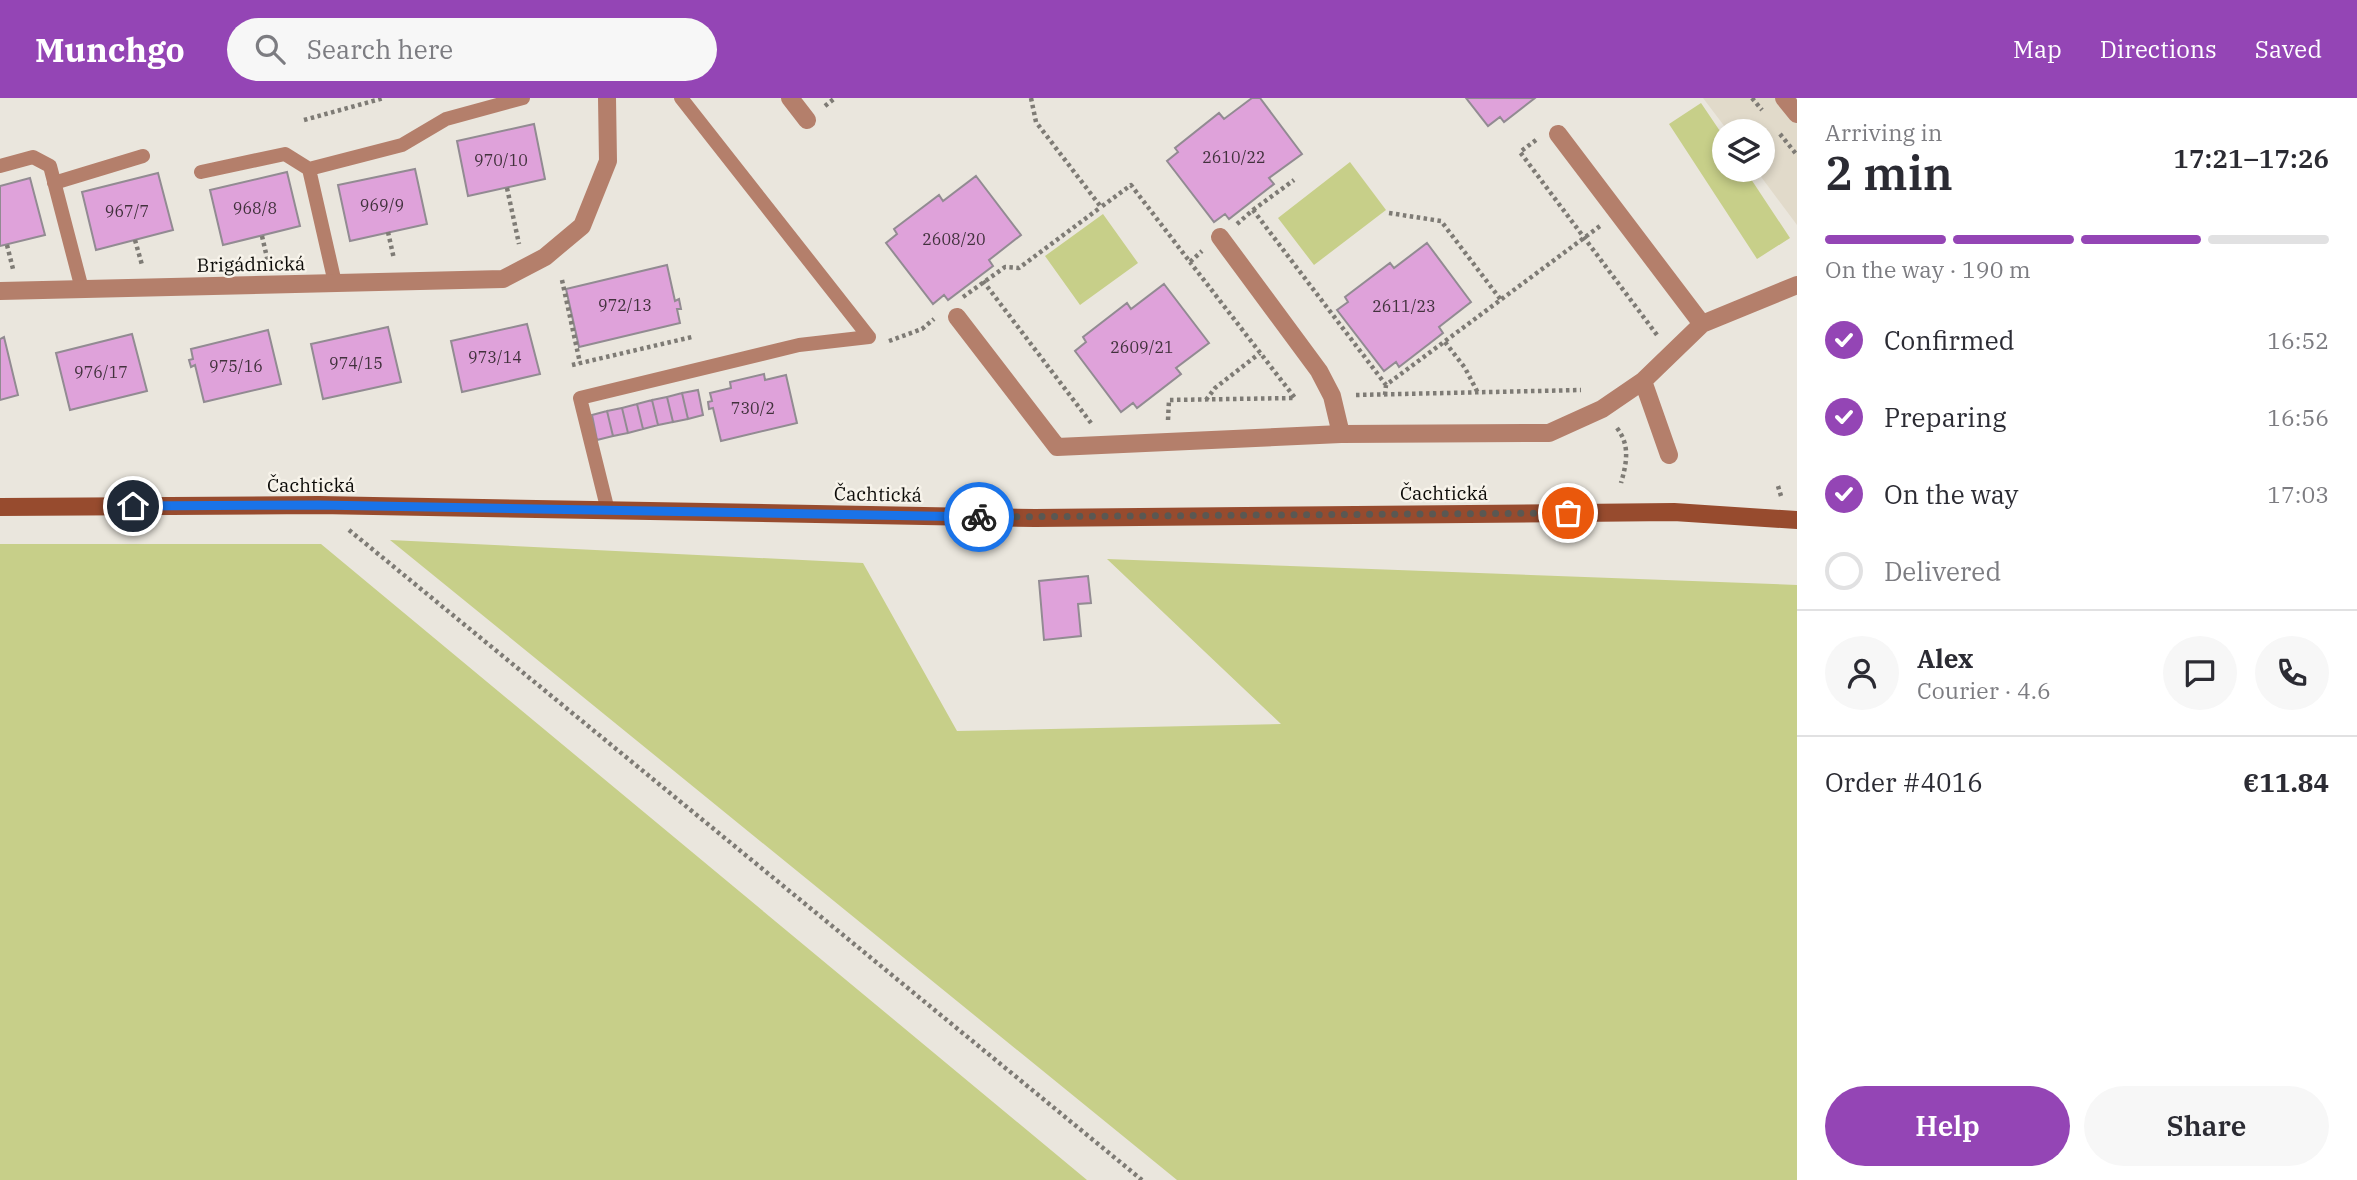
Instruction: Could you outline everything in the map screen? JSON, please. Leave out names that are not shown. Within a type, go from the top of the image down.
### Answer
[{"type":"main road","name":"Čachtická","points":[[0,507],[319,505],[1035,518],[1674,512],[1797,520]]},
{"type":"street","name":"Brigádnická","points":[[0,291],[503,279],[545,257],[582,226],[608,161],[607,98]]},
{"type":"street","points":[[790,98],[807,120]]},
{"type":"street","points":[[1784,98],[1797,114]]},
{"type":"street","points":[[1558,134],[1702,324]]},
{"type":"street","points":[[1220,237],[1320,371],[1332,396],[1340,434]]},
{"type":"street","points":[[954,312],[1057,447],[1340,434],[1549,433],[1602,409],[1643,381],[1702,324],[1797,285]]},
{"type":"street","points":[[1643,381],[1669,455]]},
{"type":"lane","points":[[309,169],[402,145],[446,119],[523,98]]},
{"type":"lane","points":[[607,511],[580,398],[799,345],[869,337],[681,98]]},
{"type":"lane","points":[[201,172],[285,154],[309,169],[335,283]]},
{"type":"lane","points":[[54,183],[143,156]]},
{"type":"lane","points":[[0,166],[33,157],[50,166],[82,289]]},
{"type":"path","points":[[304,120],[384,98]]},
{"type":"path","points":[[1031,98],[1036,122],[1101,207]]},
{"type":"path","points":[[1558,134],[1550,123],[1533,136],[1536,141],[1520,152],[1658,333],[1649,344]]},
{"type":"path","points":[[1189,262],[1294,180]]},
{"type":"path","points":[[887,342],[922,329],[954,312],[984,281],[1005,267],[1019,268],[1131,185],[1295,398],[1169,400],[1168,423],[1156,424]]},
{"type":"path","points":[[507,188],[520,248]]},
{"type":"path","points":[[1253,210],[1386,385],[1385,395]]},
{"type":"path","points":[[1389,213],[1441,221],[1501,300]]},
{"type":"path","points":[[1386,385],[1618,213]]},
{"type":"path","points":[[388,232],[395,263]]},
{"type":"path","points":[[262,236],[268,267]]},
{"type":"path","points":[[135,240],[143,270]]},
{"type":"path","points":[[6,245],[13,273]]},
{"type":"path","points":[[562,280],[580,363]]},
{"type":"path","points":[[984,281],[1093,425]]},
{"type":"path","points":[[572,365],[692,337]]},
{"type":"path","points":[[1445,342],[1478,393]]},
{"type":"path","points":[[1206,400],[1215,388],[1260,353]]},
{"type":"path","points":[[1355,395],[1588,390],[1626,440],[1626,467],[1621,483]]},
{"type":"path","points":[[319,505],[1142,1180]]},
{"type":"shaded area","points":[[1703,98],[1797,98],[1797,225],[1765,182],[1775,182],[1775,119],[1719,119]]},
{"type":"green space","points":[[1701,103],[1712,119],[1712,182],[1753,182],[1790,238],[1757,259],[1669,124]]},
{"type":"green space","points":[[1350,162],[1386,210],[1314,265],[1278,218]]},
{"type":"green space","points":[[1103,214],[1138,263],[1080,305],[1045,256]]},
{"type":"green space","points":[[390,540],[863,563],[957,731],[1281,724],[1107,559],[1797,585],[1797,1180],[1177,1180]]},
{"type":"green space","points":[[0,544],[321,544],[1087,1180],[0,1180]]},
{"type":"building","points":[[1252,98],[1260,98],[1302,154],[1269,178],[1274,184],[1229,219],[1225,214],[1214,222],[1167,161],[1178,152],[1175,148],[1219,113],[1224,119]]},
{"type":"building","points":[[1466,98],[1535,98],[1504,122],[1500,117],[1488,126]]},
{"type":"building","points":[[534,124],[545,179],[468,196],[457,141]]},
{"type":"building","points":[[415,169],[427,224],[350,241],[338,185]]},
{"type":"building","points":[[287,172],[300,226],[223,245],[210,190]]},
{"type":"building","points":[[158,173],[173,230],[96,250],[82,192]]},
{"type":"building","points":[[976,176],[1021,235],[989,260],[993,266],[948,300],[944,295],[933,304],[886,243],[897,234],[894,229],[939,195],[943,201]]},
{"type":"building","points":[[30,178],[45,235],[0,246],[0,186]]},
{"type":"building","points":[[1427,243],[1471,302],[1439,327],[1443,333],[1399,367],[1396,362],[1384,371],[1337,310],[1348,302],[1345,297],[1390,263],[1394,268]]},
{"type":"building","points":[[667,265],[675,301],[679,299],[681,309],[677,309],[680,323],[579,347],[566,289]]},
{"type":"building","points":[[1164,284],[1209,343],[1176,368],[1181,374],[1137,408],[1133,403],[1121,412],[1075,351],[1086,342],[1083,337],[1127,303],[1131,309]]},
{"type":"building","points":[[527,324],[540,374],[462,392],[451,341]]},
{"type":"building","points":[[388,327],[401,382],[323,399],[311,344]]},
{"type":"building","points":[[268,330],[281,384],[204,402],[195,365],[191,367],[189,360],[193,359],[191,349]]},
{"type":"building","points":[[132,334],[147,391],[70,410],[56,353]]},
{"type":"building","points":[[4,337],[18,395],[0,400],[0,339]]},
{"type":"building","points":[[764,374],[765,380],[786,375],[797,423],[721,441],[713,408],[709,409],[708,402],[712,401],[710,393],[731,388],[730,382]]},
{"type":"building","points":[[698,390],[703,415],[688,419],[682,393]]},
{"type":"building","points":[[682,393],[688,419],[673,422],[667,397]]},
{"type":"building","points":[[667,397],[673,422],[658,425],[652,400]]},
{"type":"building","points":[[652,400],[658,425],[643,429],[637,404]]},
{"type":"building","points":[[637,404],[643,429],[628,433],[622,408]]},
{"type":"building","points":[[622,408],[628,433],[613,436],[607,411]]},
{"type":"building","points":[[607,411],[613,436],[597,440],[592,415]]},
{"type":"building","points":[[1088,576],[1091,603],[1078,604],[1081,636],[1044,640],[1039,581]]},
{"type":"way so far","points":[[979,517],[1568,513]]},
{"type":"route","points":[[133,506],[319,505],[979,517]]}]
